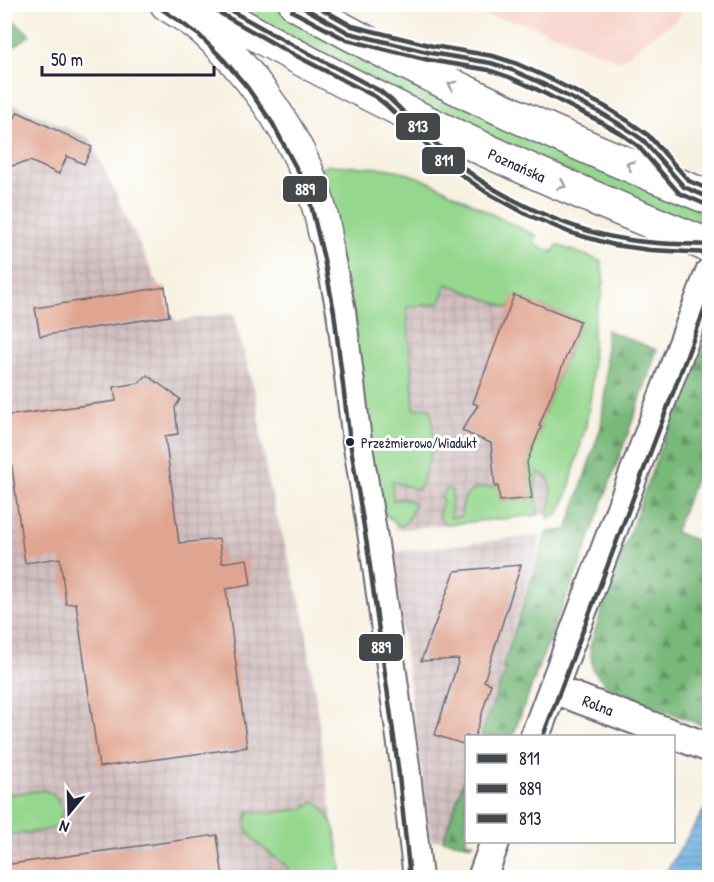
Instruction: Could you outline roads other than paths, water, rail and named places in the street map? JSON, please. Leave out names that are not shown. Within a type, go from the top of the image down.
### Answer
[{"type":"main road","points":[[167,4],[204,29],[229,54],[267,101],[306,170],[326,233]]},
{"type":"main road","name":"Poznańska","points":[[203,4],[319,69],[433,126],[585,195],[710,246]]},
{"type":"main road","points":[[296,4],[385,52],[489,102],[606,155],[710,198]]},
{"type":"street","points":[[326,233],[341,311],[357,441],[405,766],[418,878]]},
{"type":"street","points":[[535,735],[710,272]]},
{"type":"street","name":"Rolna","points":[[553,688],[710,748]]},
{"type":"street","points":[[482,878],[495,843]]},
{"type":"water","points":[[704,810],[709,812],[709,877],[663,877]]},
{"type":"place","name":"Przeźmierowo/Wiadukt","points":[[350,442]]}]
